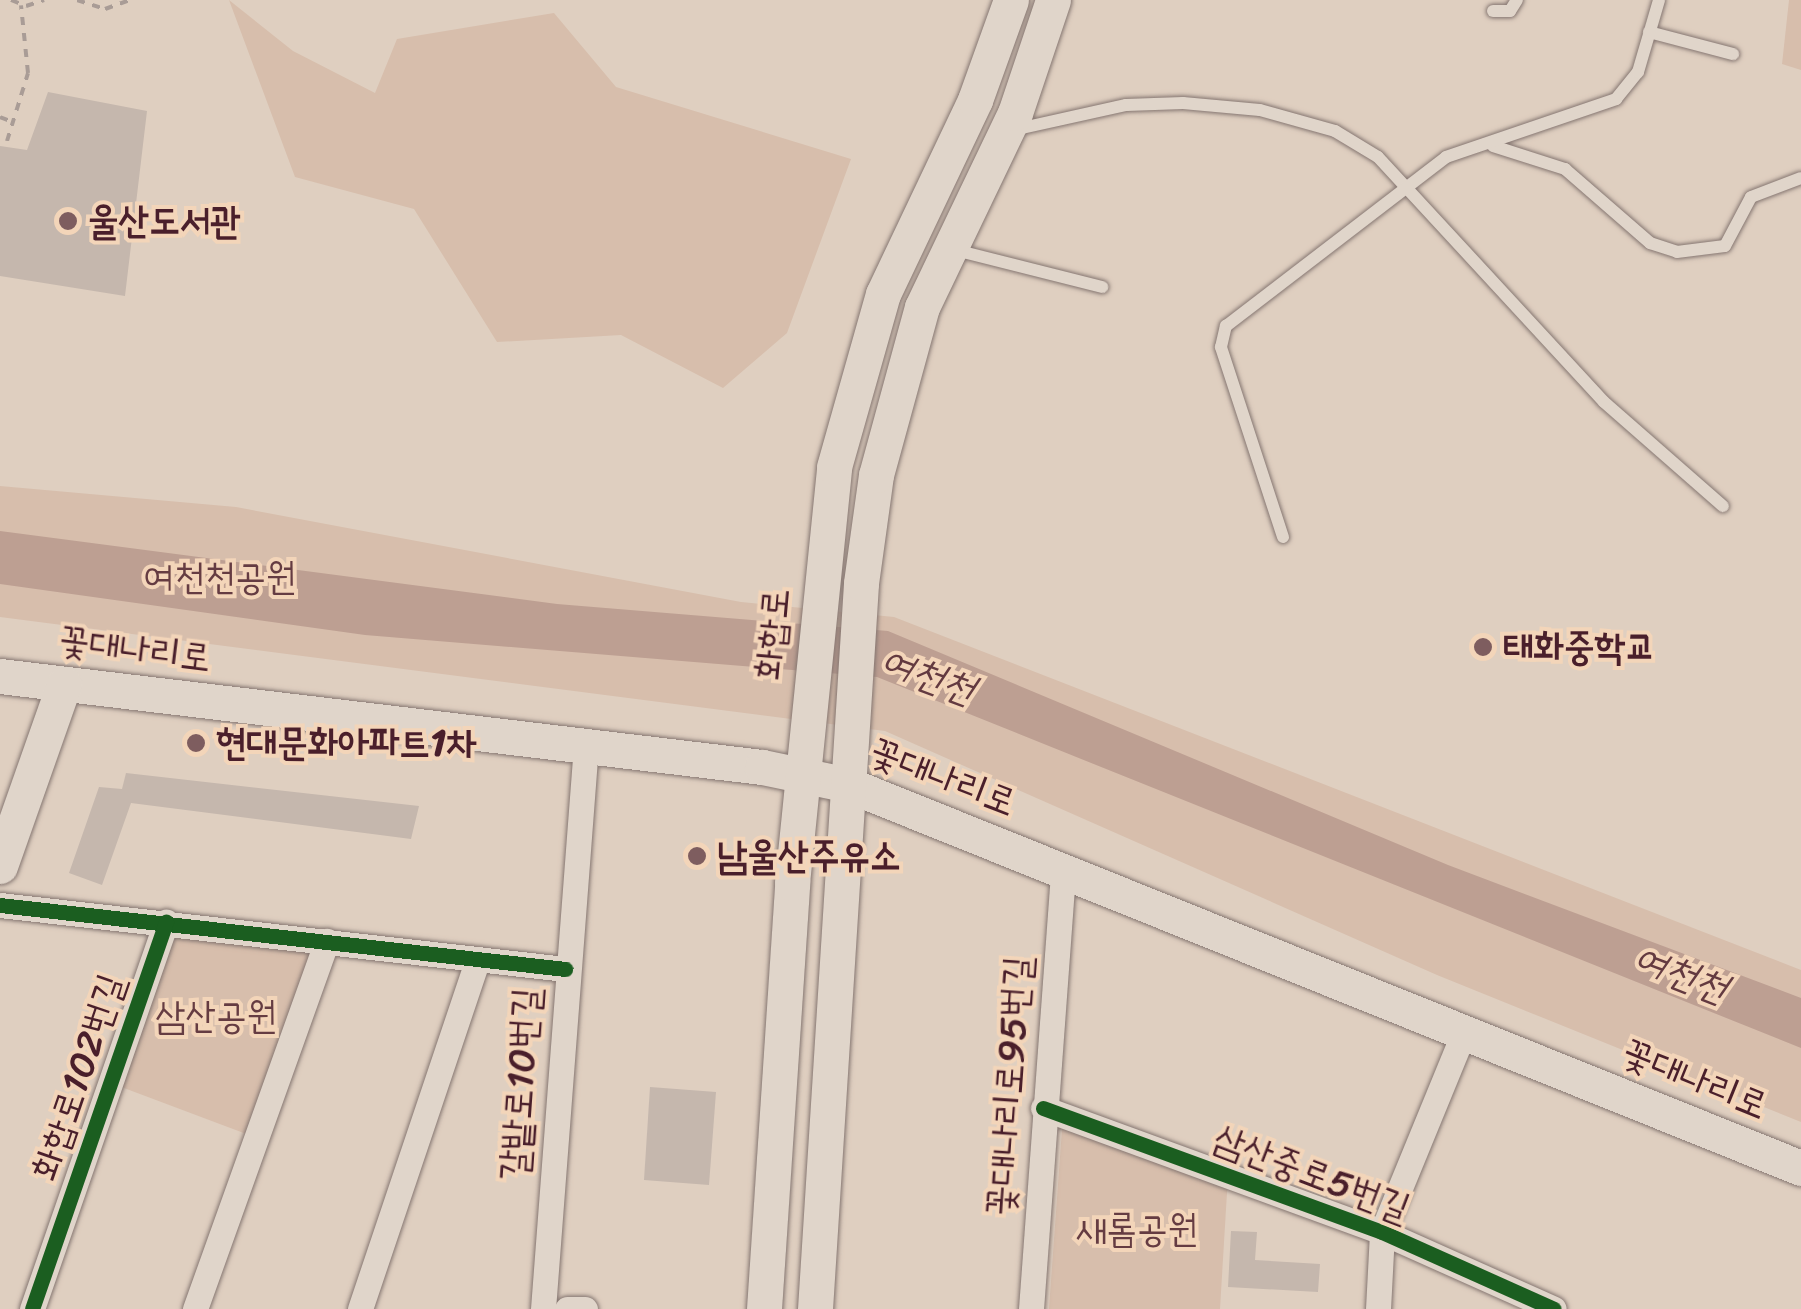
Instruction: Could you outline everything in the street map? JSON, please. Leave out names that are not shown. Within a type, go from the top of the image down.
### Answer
[{"type":"main road","name":"화합로","points":[[764,1309],[802,774],[819,580],[834,467],[864,348],[975,100],[1010,0]]},
{"type":"main road","points":[[816,1309],[862,582],[890,410],[948,248],[1006,132],[1053,0]]},
{"type":"main road","name":"꽃대나리로","points":[[0,676],[586,746],[802,774],[848,785],[1801,1168]]},
{"type":"main road","points":[[0,866],[64,684]]},
{"type":"street","name":"갈밭로10번길","points":[[544,1309],[564,969],[586,746]]},
{"type":"street","name":"꽃대나리로95번길","points":[[1031,1309],[1062,869]]},
{"type":"street","name":"화합로102번길","points":[[0,904],[564,969]]},
{"type":"street","name":"화합로102번길","points":[[32,1309],[166,922]]},
{"type":"street","points":[[194,1309],[327,940]]},
{"type":"street","points":[[360,1309],[478,960]]},
{"type":"street","points":[[1378,1309],[1382,1232],[1464,1032]]},
{"type":"street","name":"삼산중로5번길","points":[[1043,1108],[1382,1232],[1554,1309]]},
{"type":"street","points":[[568,1309],[585,1309]]},
{"type":"lane","points":[[1493,10],[1510,12],[1517,0]]},
{"type":"lane","points":[[1283,537],[1221,336],[1236,316],[1406,183],[1446,158],[1493,146],[1616,99],[1638,72],[1659,0]]},
{"type":"lane","points":[[1649,32],[1733,54]]},
{"type":"lane","points":[[1006,132],[1126,104],[1233,106],[1335,131],[1406,183],[1604,402],[1723,506]]},
{"type":"lane","points":[[1493,146],[1564,169],[1650,243],[1676,252],[1726,246],[1751,198],[1801,178]]},
{"type":"lane","points":[[948,248],[1102,287]]},
{"type":"path","points":[[11,0],[21,6],[44,0]]},
{"type":"path","points":[[77,0],[105,9],[130,0]]},
{"type":"path","points":[[7,141],[28,73],[21,6]]},
{"type":"path","points":[[0,117],[12,122]]},
{"type":"green space","points":[[229,0],[293,51],[375,93],[397,39],[554,13],[616,87],[851,159],[787,333],[723,388],[621,335],[497,342],[414,209],[295,177]]},
{"type":"green space","points":[[1789,0],[1801,0],[1801,70],[1782,64]]},
{"type":"green space","name":"여천천공원","points":[[0,486],[236,507],[741,602],[894,617],[1801,970],[1801,1122],[1437,975],[885,731],[0,617]]},
{"type":"green space","name":"삼산공원","points":[[171,929],[317,946],[249,1135],[116,1085]]},
{"type":"green space","name":"새롬공원","points":[[1063,1116],[1228,1176],[1220,1309],[1049,1309]]},
{"type":"water","name":"여천천","points":[[0,531],[557,604],[888,631],[1448,865],[1801,998],[1801,1048],[877,677],[365,635],[0,584]]},
{"type":"building","name":"울산도서관","points":[[48,92],[147,111],[125,296],[0,276],[0,146],[27,150]]},
{"type":"building","points":[[126,773],[419,806],[411,839],[131,803],[102,885],[69,873],[99,787],[122,789]]},
{"type":"building","points":[[650,1087],[716,1092],[709,1185],[644,1180]]},
{"type":"building","points":[[1231,1231],[1257,1232],[1255,1260],[1320,1264],[1318,1292],[1228,1287]]},
{"type":"cycle path","points":[[0,905],[565,969]]},
{"type":"cycle path","points":[[32,1309],[166,922]]},
{"type":"cycle path","points":[[1043,1108],[1382,1232],[1554,1309]]},
{"type":"place","name":"울산도서관","points":[[68,221]]},
{"type":"place","name":"태화중학교","points":[[1483,647]]},
{"type":"place","name":"현대문화아파트1차","points":[[196,743]]},
{"type":"place","name":"남울산주유소","points":[[697,856]]}]
